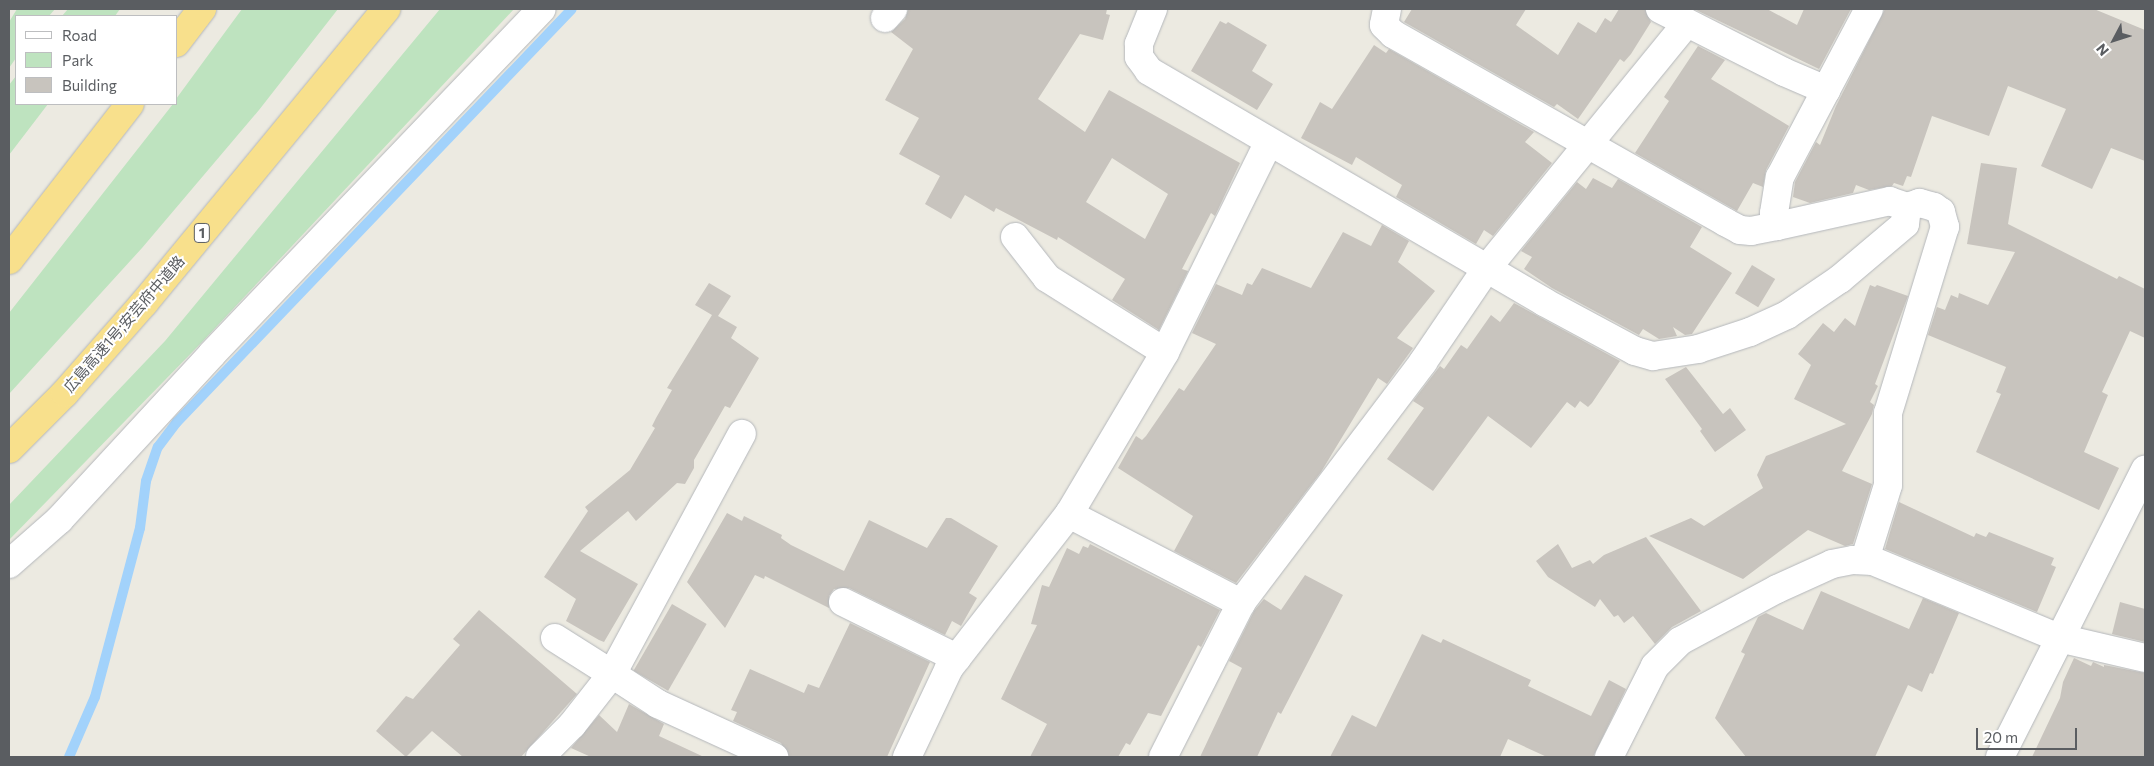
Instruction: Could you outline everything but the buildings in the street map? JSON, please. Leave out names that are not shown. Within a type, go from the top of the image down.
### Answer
[{"type":"highway","points":[[178,31],[198,9]]},
{"type":"highway","points":[[178,40],[202,9]]},
{"type":"highway","name":"広島高速1号;安芸府中道路","points":[[9,449],[65,393],[144,303],[386,9]]},
{"type":"highway","points":[[9,236],[114,105]]},
{"type":"highway","points":[[9,260],[129,105]]},
{"type":"street","points":[[9,564],[59,520],[212,354],[542,9]]},
{"type":"street","points":[[1153,9],[1139,44],[1139,57],[1149,71],[1268,144],[1487,268],[1635,351],[1653,356],[1698,349],[1750,332],[1787,315],[1840,279],[1905,224],[1908,207]]},
{"type":"street","points":[[1387,9],[1384,25],[1393,34],[1740,230],[1777,226],[1890,201],[1908,207],[1927,203],[1941,212],[1945,227],[1888,413],[1888,485],[1865,559]]},
{"type":"street","points":[[1660,9],[1826,90]]},
{"type":"street","points":[[1777,226],[1774,198],[1780,177],[1869,9]]},
{"type":"street","points":[[1163,757],[1241,603],[1423,362],[1487,268],[1687,23]]},
{"type":"street","points":[[907,757],[957,658],[1069,514],[1165,352],[1268,144]]},
{"type":"street","points":[[1015,237],[1047,278],[1165,352]]},
{"type":"street","points":[[540,757],[572,725],[612,674],[742,434]]},
{"type":"street","points":[[2000,757],[2059,638],[2134,516],[2145,470]]},
{"type":"street","points":[[1069,514],[1241,603]]},
{"type":"street","points":[[1609,757],[1655,666],[1680,641],[1832,564],[1865,559],[2059,638],[2145,658]]},
{"type":"street","points":[[843,602],[957,658]]},
{"type":"street","points":[[555,638],[658,704],[774,757]]},
{"type":"green space","points":[[17,9],[55,9],[50,15],[15,15],[15,59],[9,68],[9,22]]},
{"type":"green space","points":[[68,9],[120,9],[116,15],[63,15]]},
{"type":"green space","points":[[242,9],[338,9],[259,110],[142,248],[9,394],[9,313],[172,105],[178,105],[178,96]]},
{"type":"green space","points":[[440,9],[514,9],[204,340],[9,540],[9,505],[165,341]]},
{"type":"green space","points":[[15,77],[15,105],[47,105],[9,155],[9,85]]},
{"type":"waterway","points":[[69,757],[95,697],[140,528],[146,481],[158,447],[177,422],[572,9]]}]
